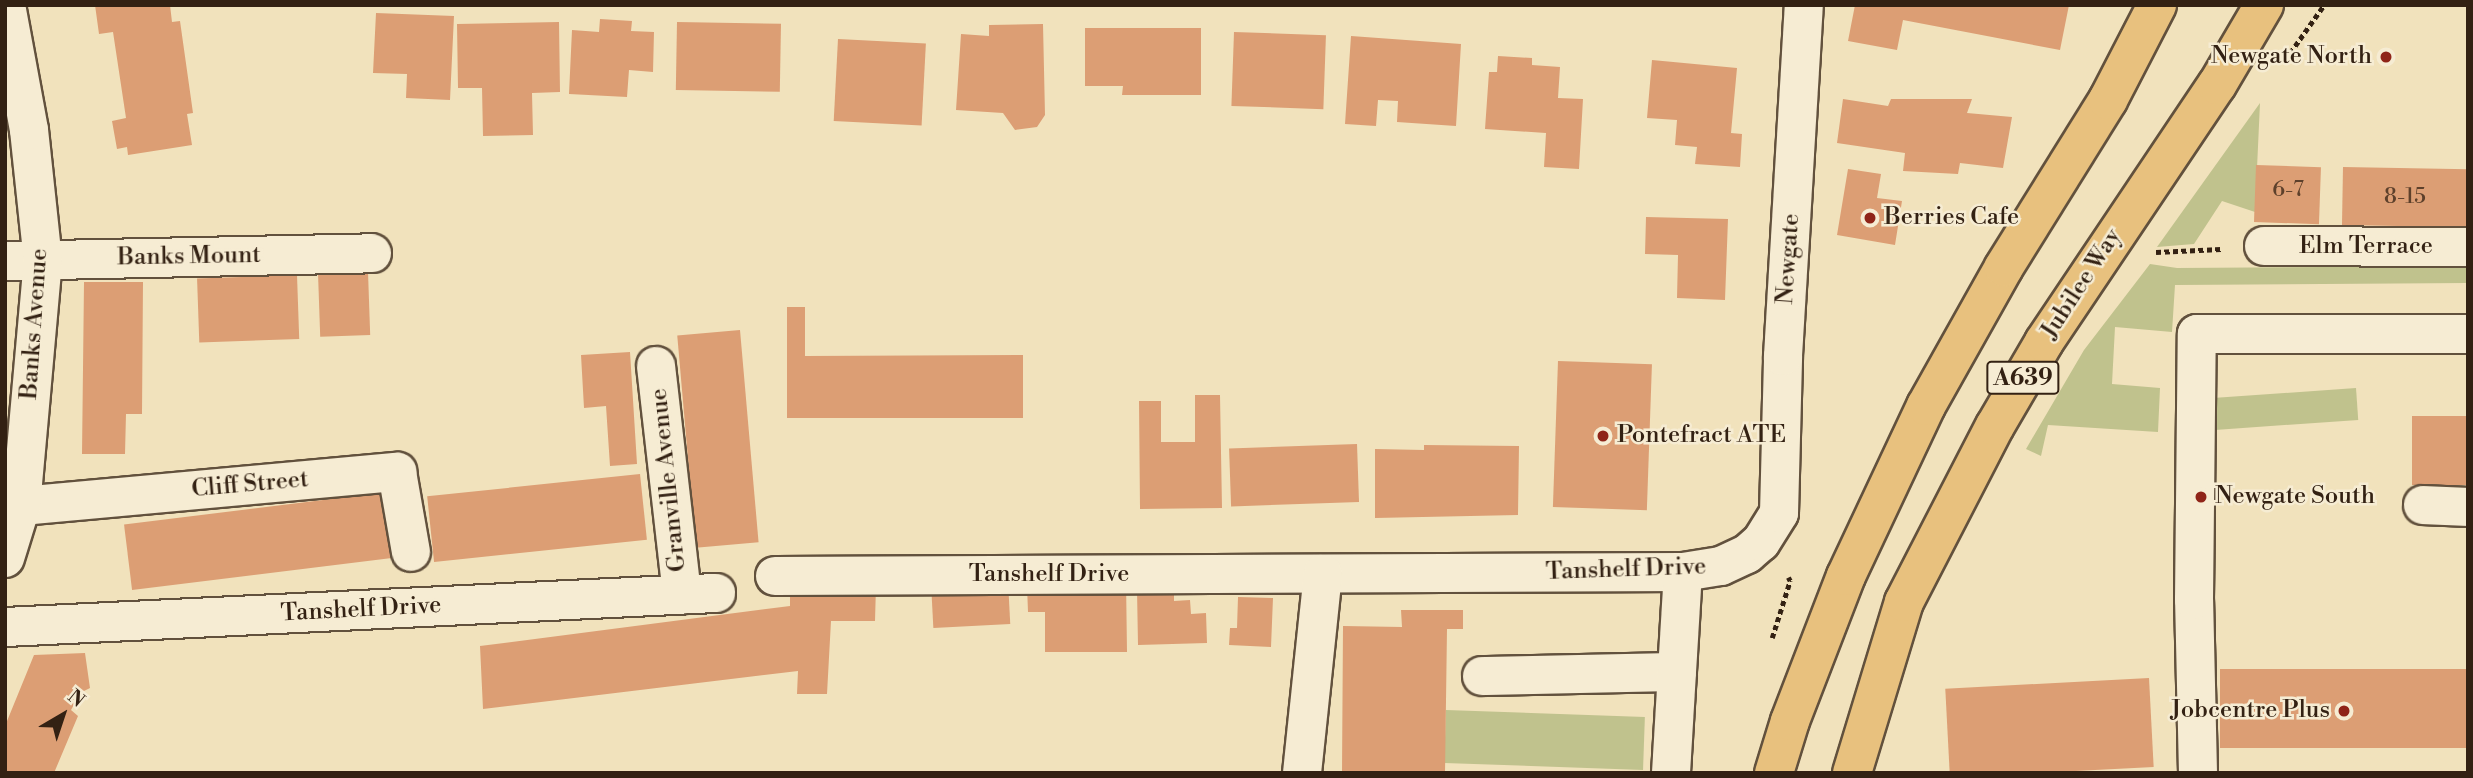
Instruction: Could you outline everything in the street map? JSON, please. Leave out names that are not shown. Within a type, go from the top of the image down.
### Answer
[{"type":"main road","name":"A639","points":[[1774,773],[1790,721],[1846,576],[1926,406],[1999,275],[2108,100],[2157,5]]},
{"type":"main road","name":"Jubilee Way","points":[[1853,770],[1904,602],[1995,426],[2087,276],[2217,85],[2261,9]]},
{"type":"street","name":"Banks Avenue","points":[[5,558],[21,506],[43,261],[29,130],[6,5]]},
{"type":"street","name":"Newgate","points":[[1770,528],[1804,5]]},
{"type":"street","name":"Elm Terrace","points":[[2264,246],[2468,247]]},
{"type":"street","name":"Banks Mount","points":[[5,261],[372,253]]},
{"type":"street","points":[[2198,773],[2194,600],[2197,334],[2468,334]]},
{"type":"street","name":"Granville Avenue","points":[[656,366],[699,594]]},
{"type":"street","name":"Cliff Street","points":[[21,506],[397,472],[411,552]]},
{"type":"street","points":[[2423,505],[2468,507]]},
{"type":"street","name":"Tanshelf Drive","points":[[775,576],[1684,572],[1721,566],[1747,554],[1770,528]]},
{"type":"street","points":[[1671,773],[1684,572]]},
{"type":"street","points":[[1302,773],[1323,574]]},
{"type":"street","name":"Tanshelf Drive","points":[[5,628],[699,594]]},
{"type":"street","points":[[1482,676],[1676,672]]},
{"type":"path","points":[[2284,61],[2324,5]]},
{"type":"path","points":[[2156,241],[2148,252],[2264,246]]},
{"type":"path","points":[[1769,647],[1790,580],[1770,528]]},
{"type":"green space","points":[[2260,103],[2255,212],[2222,201],[2194,244],[2157,247]]},
{"type":"green space","points":[[2150,264],[2177,268],[2468,266],[2468,283],[2175,285],[2172,332],[2115,327],[2112,384],[2160,388],[2158,432],[2048,425],[2041,456],[2026,449],[2084,350]]},
{"type":"green space","points":[[2356,388],[2358,420],[2212,430],[2209,398]]},
{"type":"green space","points":[[1446,710],[1645,717],[1643,770],[1444,763]]},
{"type":"building","points":[[95,5],[170,5],[172,22],[180,21],[193,113],[187,114],[192,145],[128,155],[127,147],[117,149],[112,121],[126,118],[113,32],[99,34]]},
{"type":"building","points":[[1855,5],[2069,5],[2060,50],[1903,20],[1897,50],[1848,41]]},
{"type":"building","points":[[376,13],[454,16],[450,100],[406,98],[407,74],[373,73]]},
{"type":"building","points":[[600,19],[632,21],[631,31],[654,32],[653,72],[629,70],[627,97],[569,94],[572,30],[599,32]]},
{"type":"building","points":[[559,22],[560,92],[532,93],[533,135],[483,136],[482,88],[458,88],[457,24]]},
{"type":"building","points":[[677,22],[781,24],[780,92],[676,90]]},
{"type":"building","points":[[1043,24],[1045,115],[1037,127],[1015,130],[1003,113],[956,110],[961,34],[989,36],[989,25]]},
{"type":"building","points":[[1085,28],[1201,28],[1201,95],[1122,95],[1123,86],[1085,86]]},
{"type":"building","points":[[1234,32],[1326,35],[1323,109],[1231,106]]},
{"type":"building","points":[[1351,36],[1461,44],[1456,126],[1397,122],[1398,101],[1378,100],[1376,126],[1345,124]]},
{"type":"building","points":[[838,39],[926,44],[922,125],[834,121]]},
{"type":"building","points":[[1498,56],[1532,58],[1532,65],[1560,67],[1558,98],[1583,99],[1579,169],[1544,167],[1546,133],[1485,129],[1489,72],[1497,72]]},
{"type":"building","points":[[1652,60],[1737,68],[1731,133],[1742,134],[1740,167],[1695,164],[1697,147],[1675,145],[1677,120],[1647,118]]},
{"type":"building","points":[[1843,99],[1888,106],[1891,99],[1972,99],[1967,113],[2012,117],[2003,168],[1960,163],[1958,174],[1903,171],[1905,153],[1837,143]]},
{"type":"building","points":[[2256,165],[2321,167],[2319,224],[2254,222]]},
{"type":"building","points":[[2343,167],[2468,169],[2467,227],[2342,225]]},
{"type":"building","name":"Berries Cafe","points":[[1848,169],[1881,174],[1877,198],[1902,201],[1895,245],[1837,235]]},
{"type":"building","points":[[1646,217],[1728,219],[1725,300],[1677,298],[1678,255],[1645,254]]},
{"type":"building","points":[[368,272],[370,335],[320,337],[318,274]]},
{"type":"building","points":[[297,275],[299,339],[199,342],[197,278]]},
{"type":"building","points":[[84,282],[143,282],[142,414],[126,414],[125,454],[82,454]]},
{"type":"building","points":[[787,307],[805,307],[805,356],[1023,355],[1023,418],[787,418]]},
{"type":"building","points":[[740,330],[759,542],[696,548],[677,335]]},
{"type":"building","points":[[630,352],[637,464],[610,466],[606,406],[584,408],[581,355]]},
{"type":"building","name":"Pontefract ATE","points":[[1558,361],[1652,364],[1647,510],[1553,507]]},
{"type":"building","points":[[1195,395],[1220,395],[1222,508],[1140,509],[1139,401],[1161,401],[1161,442],[1195,442]]},
{"type":"building","points":[[2412,416],[2468,416],[2468,485],[2412,485]]},
{"type":"building","points":[[1357,444],[1359,502],[1231,506],[1229,448]]},
{"type":"building","points":[[1424,445],[1519,446],[1518,515],[1375,518],[1375,449],[1424,450]]},
{"type":"building","points":[[640,474],[647,540],[434,562],[427,496]]},
{"type":"building","points":[[396,491],[404,557],[132,590],[124,524]]},
{"type":"building","points":[[1126,579],[1127,652],[1045,652],[1045,612],[1028,612],[1027,586]]},
{"type":"building","points":[[1008,581],[1010,624],[933,628],[931,585]]},
{"type":"building","points":[[876,586],[875,621],[831,621],[827,694],[797,694],[798,671],[483,709],[480,646],[790,606],[790,587]]},
{"type":"building","points":[[1174,589],[1174,601],[1190,600],[1191,614],[1206,613],[1207,643],[1138,645],[1137,590]]},
{"type":"building","points":[[1238,597],[1273,598],[1271,647],[1229,645],[1230,628],[1237,628]]},
{"type":"building","points":[[1401,610],[1463,610],[1463,629],[1447,629],[1445,773],[1342,773],[1343,626],[1402,627]]},
{"type":"building","points":[[85,653],[90,688],[80,693],[71,710],[78,716],[54,773],[5,773],[5,726],[34,655]]},
{"type":"building","name":"Jobcentre Plus","points":[[2220,669],[2468,669],[2468,748],[2220,748]]},
{"type":"building","points":[[2149,678],[2154,767],[2037,773],[1950,773],[1945,689]]},
{"type":"place","name":"Newgate North","points":[[2386,57]]},
{"type":"place","name":"Berries Cafe","points":[[1870,218]]},
{"type":"place","name":"Pontefract ATE","points":[[1603,436]]},
{"type":"place","name":"Newgate South","points":[[2201,497]]},
{"type":"place","name":"Jobcentre Plus","points":[[2344,711]]}]
